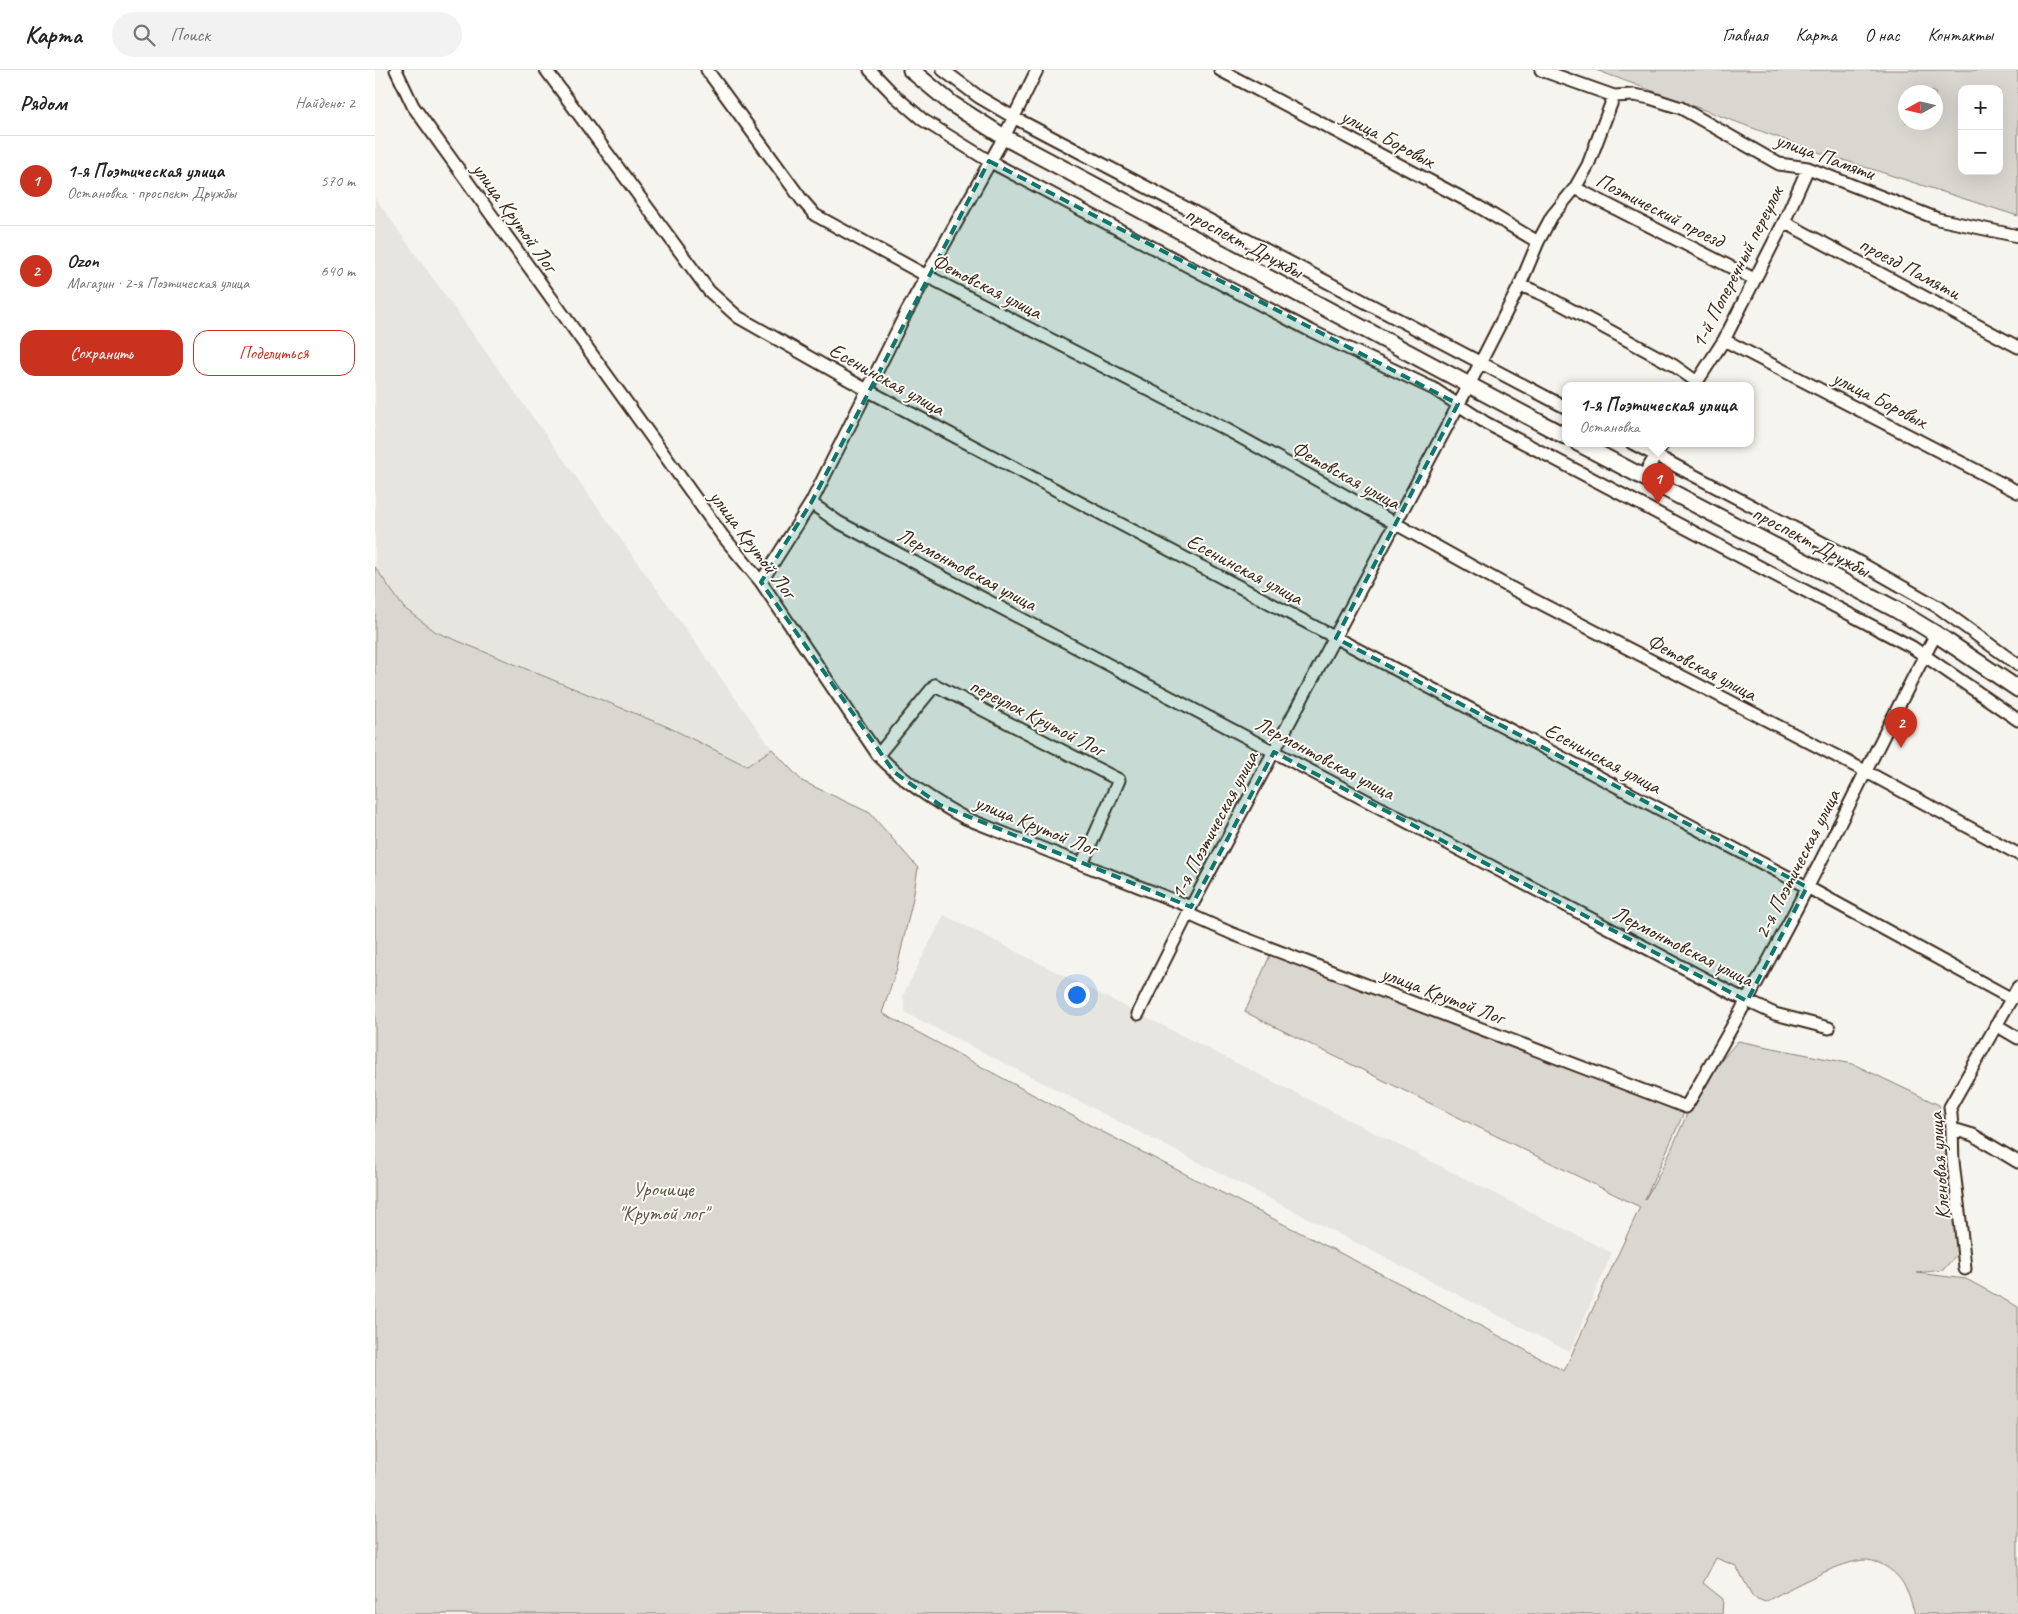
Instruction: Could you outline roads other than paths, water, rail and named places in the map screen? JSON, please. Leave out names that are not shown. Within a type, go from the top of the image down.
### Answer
[{"type":"main road","name":"проспект Дружбы","points":[[911,70],[952,104],[1003,137],[1562,434]]},
{"type":"main road","name":"проспект Дружбы","points":[[1586,447],[1887,605],[1936,634],[2018,689]]},
{"type":"street","name":"улица Крутой Лог","points":[[396,70],[406,94],[422,120],[722,535],[761,582],[878,755],[894,772],[940,805],[965,818],[1082,864],[1297,959],[1686,1107]]},
{"type":"street","name":"Есенинская улица","points":[[546,70],[709,291],[738,317],[867,390],[1807,887],[2012,999]]},
{"type":"street","name":"Фетовская улица","points":[[707,70],[815,215],[927,276],[1231,432],[1511,588],[1865,771],[2018,854]]},
{"type":"street","points":[[871,70],[895,96],[923,120],[989,161],[1307,328],[1434,389],[1486,423],[1835,606],[1925,656],[2018,720]]},
{"type":"street","points":[[943,70],[979,97],[1013,117],[1562,406]]},
{"type":"street","points":[[761,582],[811,503],[867,390],[1037,70]]},
{"type":"street","name":"улица Боровых","points":[[1220,70],[1479,207],[1538,242]]},
{"type":"street","name":"улица Памяти","points":[[1541,70],[1614,96],[1635,95],[1681,108],[1779,164],[1808,168],[1938,219],[2018,236]]},
{"type":"street","name":"1-я Поэтическая улица","points":[[1138,1014],[1189,911],[1481,363],[1520,285],[1538,242],[1552,216],[1575,188],[1588,164],[1614,96]]},
{"type":"street","name":"1-й Поперечный переулок","points":[[1697,382],[1724,340],[1784,222],[1808,168]]},
{"type":"street","name":"Поэтический проезд","points":[[1575,188],[1754,279]]},
{"type":"street","name":"проезд Памяти","points":[[1784,222],[2018,347]]},
{"type":"street","name":"1-й Поперечный переулок","points":[[1520,285],[1544,295],[1656,355],[1695,382]]},
{"type":"street","name":"улица Боровых","points":[[1724,340],[2018,492]]},
{"type":"street","points":[[1640,447],[1857,561],[1938,607],[2018,664]]},
{"type":"street","points":[[1643,477],[1661,447]]},
{"type":"street","name":"Лермонтовская улица","points":[[811,503],[838,522],[1747,1001],[1775,1014],[1829,1028]]},
{"type":"street","name":"2-я Поэтическая улица","points":[[1686,1107],[1747,1001],[1936,634]]},
{"type":"street","name":"переулок Крутой Лог","points":[[878,755],[935,686],[1119,780],[1082,864]]},
{"type":"street","name":"Кленовая улица","points":[[1965,1269],[1953,1159],[1953,1129],[1950,1107],[2018,988]]},
{"type":"street","points":[[1996,1025],[2018,1038]]},
{"type":"street","points":[[1953,1129],[1973,1136],[2018,1162]]},
{"type":"place","name":"1-я Поэтическая улица","points":[[1658,504]]},
{"type":"place","name":"Ozon","points":[[1901,748]]},
{"type":"park label","name":"Урочище \"Крутой лог\"","points":[[663,1201]]}]
